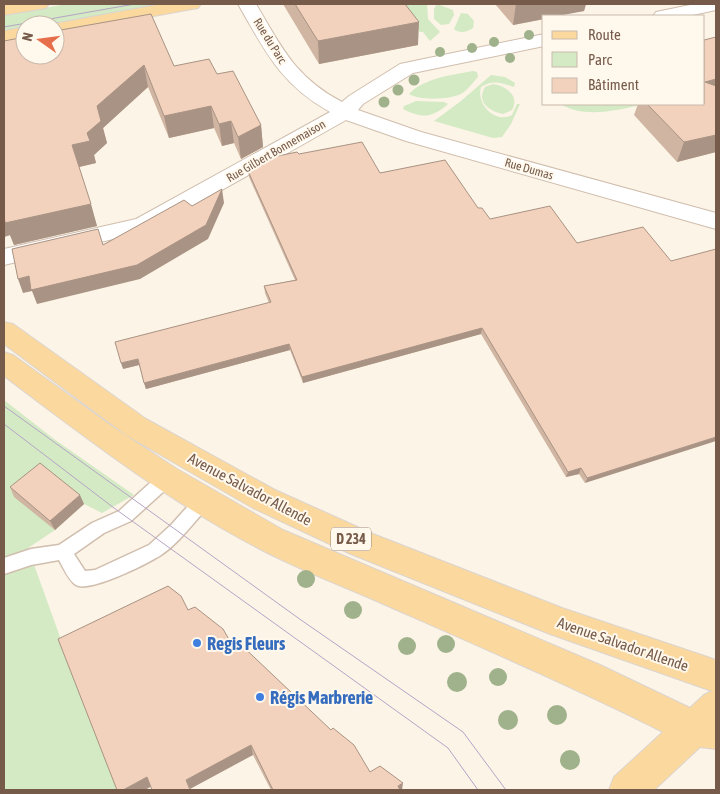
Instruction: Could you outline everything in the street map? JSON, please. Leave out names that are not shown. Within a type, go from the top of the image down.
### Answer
[{"type":"main road","points":[[4,10],[40,4]]},
{"type":"main road","points":[[65,26],[192,4]]},
{"type":"main road","name":"Avenue Salvador Allende","points":[[4,331],[136,427],[256,495],[362,544],[562,623],[716,676]]},
{"type":"main road","name":"Avenue Salvador Allende","points":[[4,362],[167,478],[203,501],[272,540],[588,677],[709,722]]},
{"type":"main road","points":[[627,790],[709,722]]},
{"type":"street","name":"Rue du Parc","points":[[247,4],[274,53],[291,74],[306,87],[344,112]]},
{"type":"street","points":[[667,15],[716,6]]},
{"type":"street","name":"Rue Gilbert Bonnemaison","points":[[4,257],[143,225],[344,112],[356,100],[407,68],[542,40]]},
{"type":"street","name":"Rue Dumas","points":[[344,112],[418,137],[716,222]]},
{"type":"lane","points":[[4,566],[31,557],[63,552],[98,528],[125,516],[167,478]]},
{"type":"lane","points":[[63,552],[80,579],[96,578],[155,550],[177,530],[203,501]]},
{"type":"green space","points":[[67,4],[166,4],[65,22],[65,15],[15,15],[15,31],[4,33],[4,15]]},
{"type":"green space","points":[[399,4],[427,4],[428,19],[440,32],[430,41],[423,32],[420,32]]},
{"type":"green space","points":[[437,4],[453,10],[454,15],[449,24],[441,25],[434,19],[434,9]]},
{"type":"green space","points":[[461,13],[468,14],[474,21],[473,28],[469,31],[458,32],[454,29]]},
{"type":"green space","points":[[473,71],[477,72],[478,77],[459,95],[428,99],[409,94],[422,84],[430,81]]},
{"type":"green space","points":[[491,75],[505,77],[515,83],[514,87],[494,82],[481,87],[481,100],[488,111],[499,117],[506,117],[512,115],[517,104],[520,104],[511,124],[502,137],[493,138],[434,121],[461,101]]},
{"type":"green space","points":[[493,84],[507,89],[513,96],[514,105],[512,110],[503,114],[493,111],[485,105],[482,97],[483,92],[485,87]]},
{"type":"green space","points":[[416,101],[444,102],[448,104],[431,115],[426,116],[403,109],[404,106]]},
{"type":"green space","points":[[562,105],[640,105],[602,112],[570,109]]},
{"type":"green space","points":[[4,400],[54,439],[134,495],[102,513],[84,504],[55,530],[28,548],[65,651],[120,790],[4,790]]},
{"type":"building","points":[[295,4],[405,4],[419,22],[318,41]]},
{"type":"building","points":[[151,14],[174,66],[209,59],[217,74],[233,71],[261,125],[238,137],[231,121],[219,124],[211,106],[164,116],[144,65],[97,106],[101,121],[87,133],[90,141],[72,145],[91,204],[5,223],[4,41],[15,39],[15,65],[65,65],[65,29]]},
{"type":"building","points":[[716,37],[716,79],[705,82],[705,40]]},
{"type":"building","points":[[705,82],[716,86],[716,135],[684,142],[648,105],[705,105]]},
{"type":"building","points":[[362,142],[380,173],[445,160],[478,208],[482,208],[490,219],[550,206],[577,243],[643,227],[671,261],[716,249],[716,437],[587,478],[581,468],[568,472],[482,328],[302,377],[289,344],[144,383],[138,359],[121,363],[115,342],[271,302],[264,286],[297,280],[248,171],[273,157]]},
{"type":"building","points":[[222,189],[206,225],[137,265],[31,290],[29,276],[18,279],[12,249],[98,229],[103,245],[184,200],[192,206]]},
{"type":"building","points":[[40,463],[80,495],[50,521],[10,487]]},
{"type":"building","points":[[168,586],[181,596],[188,610],[195,607],[223,629],[231,643],[237,641],[331,730],[333,728],[354,745],[370,772],[380,766],[403,783],[398,786],[400,790],[273,790],[251,745],[186,780],[190,790],[152,790],[147,777],[123,790],[117,790],[58,639]]},
{"type":"tram line","points":[[4,27],[135,4]]},
{"type":"tram line","points":[[4,406],[301,620],[463,732],[506,790]]},
{"type":"tram line","points":[[4,424],[114,508],[448,748],[478,790]]},
{"type":"place","name":"Regis Fleurs","points":[[197,643]]},
{"type":"place","name":"Régis Marbrerie","points":[[260,697]]}]
